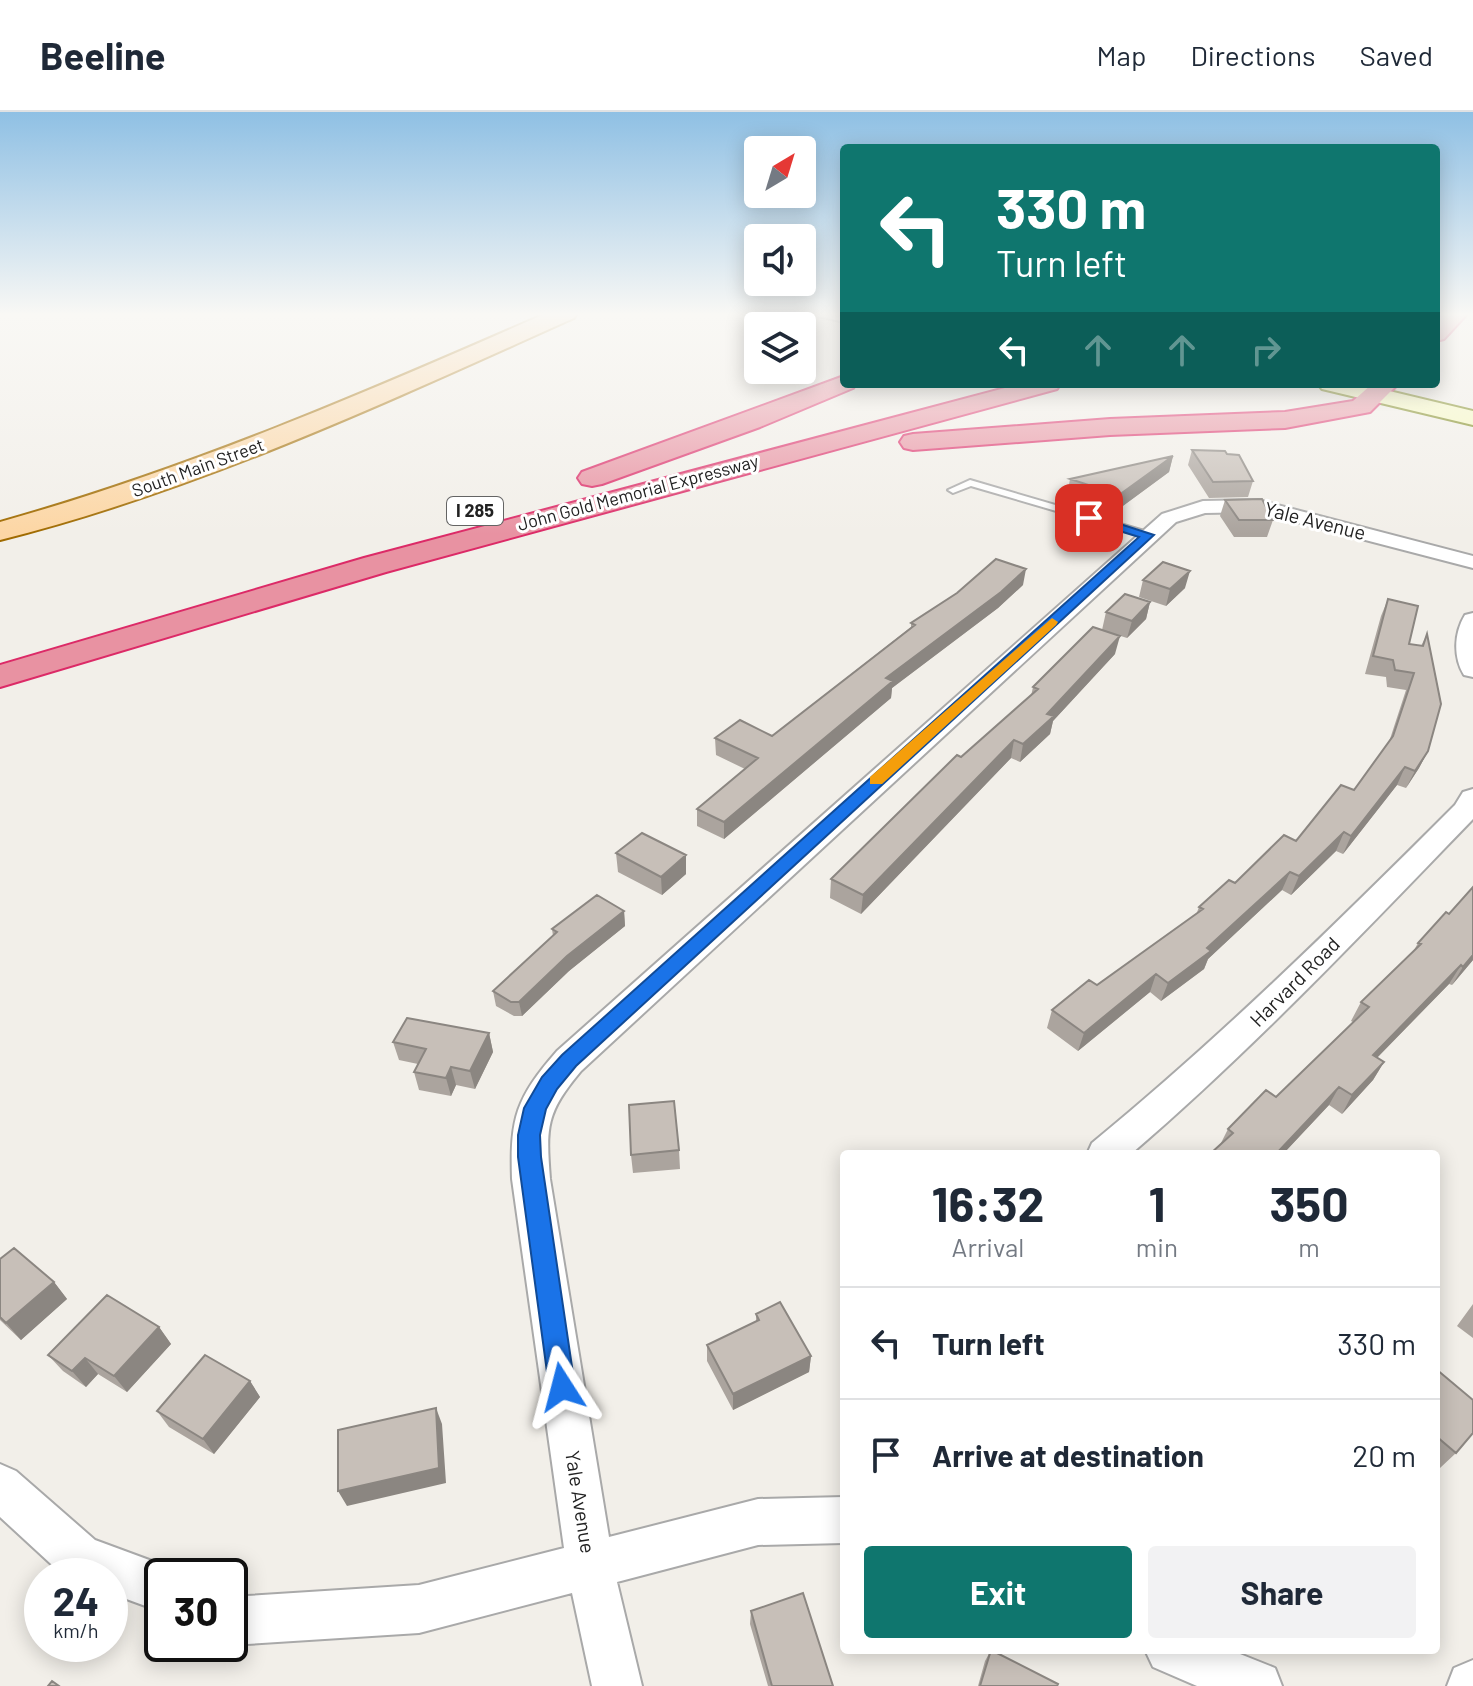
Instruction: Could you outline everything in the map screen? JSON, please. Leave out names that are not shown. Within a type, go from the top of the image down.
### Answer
[{"type":"highway","points":[[591,478],[751,421],[836,386]]},
{"type":"highway","name":"John Gold Memorial Expressway","points":[[0,647],[591,478],[938,388]]},
{"type":"highway","name":"John Gold Memorial Expressway","points":[[0,676],[375,565],[1033,388]]},
{"type":"highway","points":[[693,478],[829,453],[939,438],[1285,420],[1361,407],[1381,389]]},
{"type":"main road","name":"South Main Street","points":[[0,531],[91,505],[219,462],[395,386]]},
{"type":"main road","points":[[1381,389],[1473,418]]},
{"type":"street","name":"Yale Avenue","points":[[617,1686],[590,1566],[531,1179],[529,1135],[535,1108],[550,1083],[580,1050],[1148,535],[1181,512],[1220,505],[1258,506],[1473,562]]},
{"type":"street","points":[[1473,620],[1467,640],[1473,670]]},
{"type":"street","name":"Harvard Road","points":[[1110,1150],[1173,1100],[1281,998],[1465,811],[1473,798]]},
{"type":"street","points":[[0,1487],[80,1558],[144,1581]]},
{"type":"street","points":[[248,1620],[419,1609],[758,1522],[840,1520]]},
{"type":"street","points":[[1180,1654],[1257,1686]]},
{"type":"lane","points":[[953,490],[970,483],[1148,535]]},
{"type":"building","points":[[1192,450],[1225,451],[1239,455],[1253,481],[1213,482]]},
{"type":"building","points":[[1173,456],[1119,495],[1070,479]]},
{"type":"building","points":[[1262,499],[1273,520],[1239,520],[1225,500]]},
{"type":"building","points":[[996,559],[1026,569],[1001,592],[886,678],[893,681],[724,822],[697,809],[758,758],[715,738],[740,720],[772,736],[915,625],[911,623],[957,593]]},
{"type":"building","points":[[1163,562],[1190,571],[1170,589],[1143,580]]},
{"type":"building","points":[[1125,594],[1150,602],[1132,621],[1106,612]]},
{"type":"building","points":[[1388,599],[1418,606],[1409,644],[1423,646],[1427,634],[1441,704],[1428,751],[1415,771],[1405,767],[1351,836],[1344,832],[1299,876],[1290,872],[1207,948],[1211,951],[1168,983],[1156,974],[1084,1033],[1052,1010],[1089,980],[1097,985],[1203,909],[1199,907],[1229,880],[1235,883],[1284,835],[1296,841],[1341,785],[1354,790],[1393,736],[1414,673],[1395,670],[1393,660],[1373,656]]},
{"type":"building","points":[[1093,627],[1120,636],[1047,714],[1054,716],[1023,744],[1014,740],[863,895],[831,879],[957,755],[961,757],[1038,689],[1033,687]]},
{"type":"building","points":[[642,833],[686,855],[661,877],[616,853]]},
{"type":"building","points":[[1473,887],[1473,955],[1373,1055],[1384,1062],[1352,1095],[1339,1087],[1280,1150],[1214,1150],[1233,1133],[1228,1129],[1266,1090],[1276,1097],[1369,1007],[1361,1002],[1421,944],[1418,943],[1446,912],[1449,914]]},
{"type":"building","points":[[597,895],[624,911],[567,956],[519,1002],[511,1002],[493,991],[557,932],[552,929]]},
{"type":"building","points":[[407,1018],[489,1033],[470,1071],[451,1067],[446,1078],[414,1072],[426,1049],[393,1042]]},
{"type":"building","points":[[674,1101],[679,1150],[631,1155],[629,1105]]},
{"type":"building","points":[[14,1248],[54,1282],[6,1323],[0,1317],[0,1259]]},
{"type":"building","points":[[107,1295],[159,1327],[114,1376],[85,1358],[72,1371],[48,1355]]},
{"type":"building","points":[[780,1302],[811,1356],[733,1394],[707,1345],[759,1320],[756,1314]]},
{"type":"building","points":[[205,1355],[250,1381],[203,1439],[157,1411]]},
{"type":"building","points":[[1440,1372],[1473,1400],[1473,1433],[1456,1453],[1440,1439]]},
{"type":"building","points":[[436,1408],[439,1468],[338,1491],[338,1430]]},
{"type":"building","points":[[803,1593],[833,1686],[772,1686],[751,1611]]},
{"type":"building","points":[[990,1654],[999,1654],[1058,1684],[1057,1686],[980,1686]]},
{"type":"slow traffic","points":[[876,780],[1052,622]]},
{"type":"route","points":[[562,1387],[531,1179],[529,1135],[535,1108],[550,1083],[569,1061],[689,950],[1148,535],[1089,518]]}]
